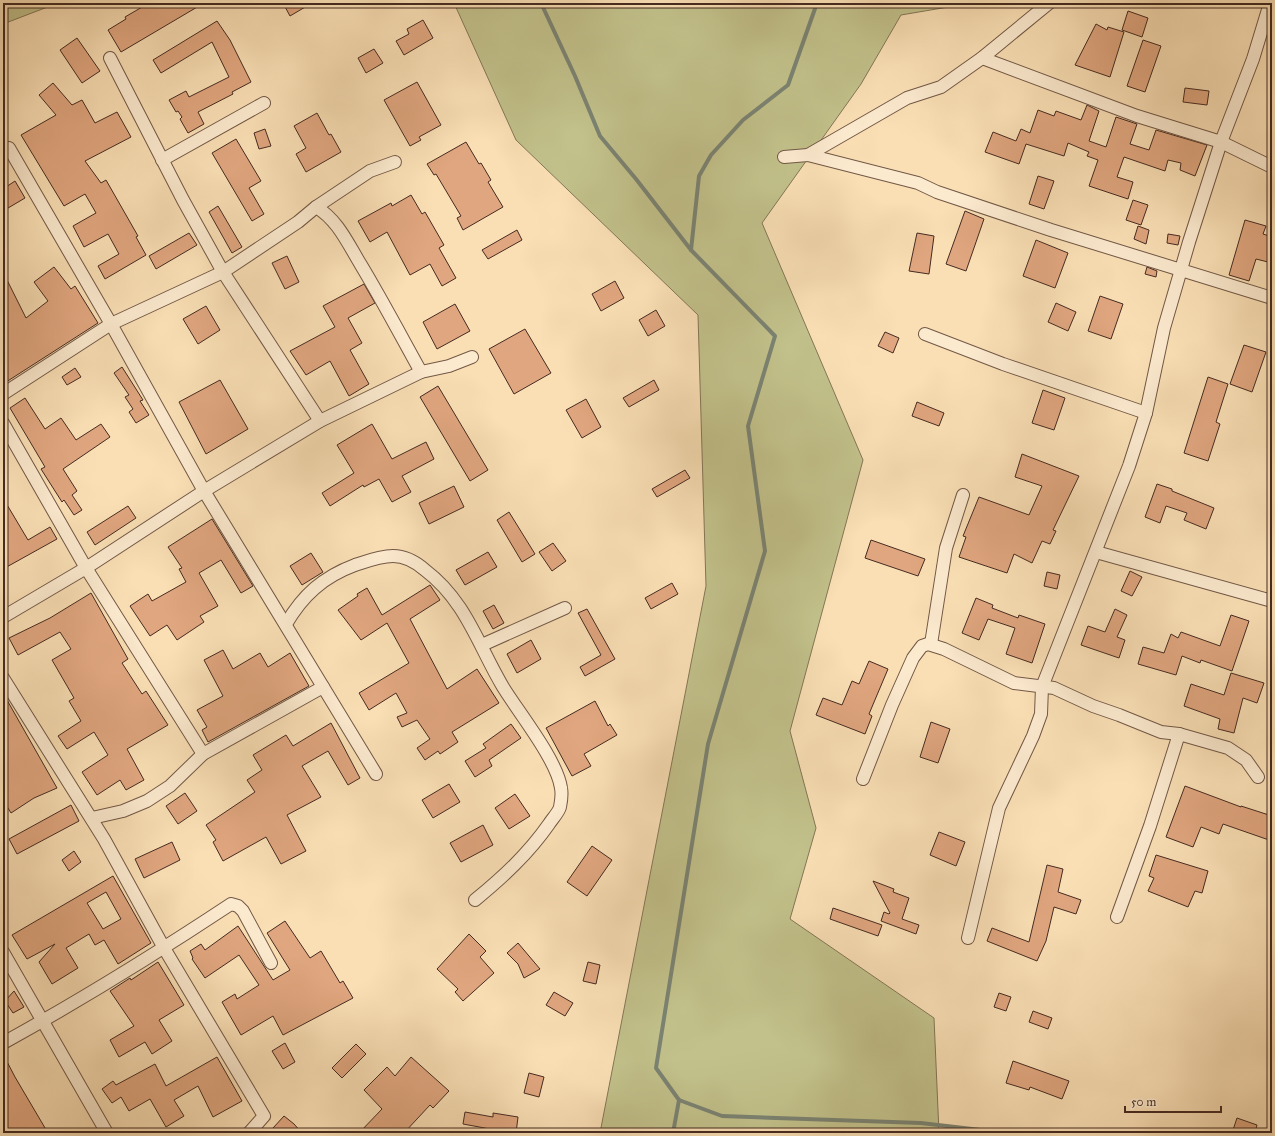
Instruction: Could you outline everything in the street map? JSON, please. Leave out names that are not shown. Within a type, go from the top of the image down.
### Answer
[{"type":"street","points":[[808,155],[907,98],[940,87],[982,58],[1048,3]]},
{"type":"street","points":[[968,938],[999,808],[1036,729],[1041,714],[1042,687],[1116,500],[1146,413],[1164,328],[1181,269],[1221,142],[1253,59],[1270,3]]},
{"type":"street","points":[[110,58],[162,160],[223,272],[320,421]]},
{"type":"street","points":[[982,58],[1137,116],[1221,142],[1272,168]]},
{"type":"street","points":[[162,160],[264,104]]},
{"type":"street","points":[[9,148],[111,324],[204,491],[376,774]]},
{"type":"street","points":[[784,157],[808,155],[918,183],[937,192],[1051,230],[1272,298]]},
{"type":"street","points":[[3,394],[111,324],[223,272],[298,222],[316,207],[370,171],[395,162]]},
{"type":"street","points":[[316,207],[326,213],[338,227],[384,304],[421,372]]},
{"type":"street","points":[[925,334],[1003,364],[1146,413]]},
{"type":"street","points":[[3,617],[86,568],[204,491],[320,421],[421,372],[449,366],[472,357]]},
{"type":"street","points":[[3,423],[86,568],[203,754]]},
{"type":"street","points":[[931,644],[946,548],[964,495]]},
{"type":"street","points":[[1096,552],[1272,600]]},
{"type":"street","points":[[286,624],[297,605],[315,587],[344,569],[371,559],[394,556],[415,562],[438,580],[462,608],[503,688],[551,761],[562,789],[560,808],[535,844],[506,875],[475,900]]},
{"type":"street","points":[[482,645],[565,608]]},
{"type":"street","points":[[863,779],[892,705],[913,658],[922,646],[931,644],[1008,681],[1026,686],[1054,688],[1093,706],[1161,732],[1179,734],[1228,748],[1238,753],[1246,760],[1258,777]]},
{"type":"street","points":[[3,678],[92,818],[124,873],[164,948],[264,1116],[248,1133]]},
{"type":"street","points":[[92,818],[123,811],[147,801],[170,786],[203,754],[323,687]]},
{"type":"street","points":[[1117,917],[1150,826],[1179,734]]},
{"type":"street","points":[[3,1043],[43,1021],[164,948],[231,904],[238,906],[243,911],[271,964]]},
{"type":"street","points":[[3,952],[107,1133]]},
{"type":"shaded area","points":[[3,3],[58,3],[3,24]]},
{"type":"shaded area","points":[[454,3],[972,3],[901,15],[861,84],[762,223],[863,460],[790,731],[816,828],[790,919],[934,1018],[939,1133],[600,1133],[706,586],[698,315],[516,140]]},
{"type":"building","points":[[149,3],[204,3],[121,52],[108,30],[126,19],[125,17]]},
{"type":"building","points":[[283,3],[312,3],[290,16]]},
{"type":"building","points":[[1128,11],[1148,18],[1142,37],[1122,30]]},
{"type":"building","points":[[423,20],[433,38],[404,55],[396,41],[409,34],[407,29]]},
{"type":"building","points":[[217,21],[230,40],[251,82],[232,92],[233,94],[198,112],[204,124],[188,133],[180,119],[182,117],[178,111],[176,112],[169,100],[186,91],[189,97],[229,77],[212,42],[161,73],[153,60]]},
{"type":"building","points":[[1096,24],[1107,30],[1108,27],[1124,32],[1110,77],[1075,65]]},
{"type":"building","points":[[77,38],[100,71],[82,83],[60,50]]},
{"type":"building","points":[[1143,40],[1161,46],[1145,92],[1127,86]]},
{"type":"building","points":[[374,49],[383,63],[366,73],[358,58]]},
{"type":"building","points":[[417,82],[441,125],[419,137],[421,140],[410,146],[384,100]]},
{"type":"building","points":[[53,83],[72,105],[82,100],[95,123],[117,112],[131,137],[85,161],[101,183],[106,180],[138,236],[136,237],[146,255],[105,279],[98,266],[119,254],[108,234],[84,247],[73,226],[96,213],[85,194],[64,206],[21,135],[56,115],[39,95]]},
{"type":"building","points":[[1185,88],[1209,91],[1207,105],[1183,102]]},
{"type":"building","points":[[1087,105],[1099,111],[1089,141],[1106,147],[1116,117],[1137,124],[1130,144],[1149,150],[1156,130],[1207,145],[1195,176],[1180,170],[1181,163],[1168,160],[1165,171],[1124,157],[1117,177],[1133,182],[1128,199],[1089,186],[1098,160],[1087,156],[1089,152],[1068,143],[1064,156],[1026,144],[1019,164],[985,152],[993,132],[1016,141],[1021,129],[1030,133],[1038,110],[1054,116],[1056,111],[1081,120]]},
{"type":"building","points":[[317,113],[329,135],[331,134],[341,152],[306,172],[296,154],[306,148],[294,126]]},
{"type":"building","points":[[265,129],[271,146],[259,149],[254,133]]},
{"type":"building","points":[[236,139],[261,181],[249,188],[264,214],[252,221],[212,153]]},
{"type":"building","points":[[466,142],[479,164],[481,163],[491,180],[488,182],[503,207],[463,230],[457,218],[461,216],[436,174],[434,175],[427,164]]},
{"type":"building","points":[[1038,176],[1054,181],[1044,209],[1029,204]]},
{"type":"building","points":[[15,181],[25,198],[3,211],[3,189]]},
{"type":"building","points":[[411,195],[422,214],[425,212],[444,245],[439,248],[456,278],[442,286],[430,264],[410,275],[387,232],[370,242],[358,221],[391,203],[392,206]]},
{"type":"building","points":[[1133,200],[1148,205],[1141,225],[1126,220]]},
{"type":"building","points":[[218,206],[242,247],[232,253],[209,212]]},
{"type":"building","points":[[965,211],[984,219],[966,271],[946,264]]},
{"type":"building","points":[[1245,220],[1266,226],[1263,234],[1272,237],[1272,263],[1256,259],[1249,281],[1229,275]]},
{"type":"building","points":[[1138,226],[1149,230],[1146,244],[1134,239]]},
{"type":"building","points":[[517,230],[522,240],[488,259],[482,250]]},
{"type":"building","points":[[189,233],[197,245],[156,269],[149,256]]},
{"type":"building","points":[[917,233],[934,236],[929,274],[909,271]]},
{"type":"building","points":[[1168,234],[1180,236],[1178,245],[1167,243]]},
{"type":"building","points":[[1036,240],[1068,253],[1055,288],[1023,276]]},
{"type":"building","points":[[287,256],[299,282],[285,289],[272,263]]},
{"type":"building","points":[[54,267],[71,289],[75,286],[98,323],[3,384],[3,272],[26,318],[48,301],[34,282]]},
{"type":"building","points":[[1147,267],[1157,271],[1156,277],[1145,274]]},
{"type":"building","points":[[615,281],[624,298],[601,311],[592,294]]},
{"type":"building","points":[[364,284],[375,303],[348,318],[362,343],[350,350],[369,384],[349,396],[330,361],[306,375],[290,351],[335,327],[323,306]]},
{"type":"building","points":[[1100,296],[1123,304],[1111,339],[1088,331]]},
{"type":"building","points":[[1056,303],[1076,312],[1068,331],[1048,322]]},
{"type":"building","points":[[455,304],[470,331],[437,349],[423,322]]},
{"type":"building","points":[[206,306],[220,330],[198,344],[183,319]]},
{"type":"building","points":[[656,310],[665,326],[648,336],[639,320]]},
{"type":"building","points":[[525,329],[551,373],[514,394],[489,349]]},
{"type":"building","points":[[885,332],[899,338],[893,353],[878,346]]},
{"type":"building","points":[[1244,345],[1266,352],[1252,392],[1230,384]]},
{"type":"building","points":[[122,367],[143,400],[140,401],[149,415],[136,423],[129,412],[133,409],[125,397],[129,395],[114,373]]},
{"type":"building","points":[[75,368],[81,377],[67,385],[62,377]]},
{"type":"building","points":[[1208,377],[1228,384],[1216,422],[1220,424],[1208,461],[1184,453]]},
{"type":"building","points":[[220,380],[248,429],[206,454],[179,402]]},
{"type":"building","points":[[654,380],[659,390],[629,407],[623,398]]},
{"type":"building","points":[[438,386],[488,470],[470,481],[420,397]]},
{"type":"building","points":[[1043,390],[1065,398],[1054,430],[1032,423]]},
{"type":"building","points":[[25,398],[45,429],[61,418],[76,440],[101,424],[110,437],[63,469],[77,491],[72,495],[82,510],[74,515],[64,500],[62,502],[41,469],[45,467],[10,408]]},
{"type":"building","points":[[586,399],[601,427],[582,438],[566,410]]},
{"type":"building","points":[[917,402],[944,413],[939,426],[912,416]]},
{"type":"building","points":[[372,424],[392,459],[426,442],[434,459],[402,476],[411,492],[392,502],[379,479],[364,487],[363,485],[330,506],[322,493],[354,473],[337,445]]},
{"type":"building","points":[[1022,454],[1079,476],[1053,530],[1056,531],[1050,544],[1042,541],[1032,563],[1014,554],[1007,573],[959,557],[966,537],[963,536],[979,497],[1029,515],[1042,486],[1015,477]]},
{"type":"building","points":[[685,470],[690,478],[657,497],[652,489]]},
{"type":"building","points":[[1157,484],[1172,489],[1172,491],[1214,508],[1206,529],[1184,520],[1187,513],[1166,506],[1160,523],[1145,517]]},
{"type":"building","points":[[454,486],[464,507],[429,524],[419,503]]},
{"type":"building","points":[[3,498],[28,540],[50,527],[57,539],[3,569]]},
{"type":"building","points":[[128,506],[136,518],[95,545],[87,532]]},
{"type":"building","points":[[509,512],[535,554],[522,562],[497,520]]},
{"type":"building","points":[[212,519],[253,586],[241,593],[221,560],[199,573],[218,606],[200,616],[204,622],[177,640],[167,625],[150,636],[130,606],[148,594],[152,601],[186,582],[179,569],[182,568],[168,547]]},
{"type":"building","points":[[871,540],[925,559],[918,576],[865,558]]},
{"type":"building","points":[[553,543],[566,561],[552,571],[539,552]]},
{"type":"building","points":[[488,552],[497,567],[465,585],[456,570]]},
{"type":"building","points":[[311,553],[323,572],[302,585],[290,566]]},
{"type":"building","points":[[1130,571],[1142,577],[1132,596],[1121,591]]},
{"type":"building","points":[[1047,572],[1060,575],[1057,589],[1044,586]]},
{"type":"building","points":[[672,583],[678,594],[651,609],[645,598]]},
{"type":"building","points":[[430,585],[440,600],[410,619],[447,689],[477,669],[499,703],[452,732],[458,742],[440,754],[438,751],[425,760],[417,748],[430,739],[417,720],[402,727],[397,717],[407,713],[396,693],[369,710],[359,693],[409,663],[387,623],[361,640],[338,610],[358,596],[357,594],[367,588],[382,615]]},
{"type":"building","points":[[91,593],[128,659],[122,663],[142,694],[146,691],[168,725],[127,749],[144,780],[126,790],[120,780],[97,795],[82,772],[108,755],[94,732],[67,749],[58,736],[81,721],[69,701],[74,698],[52,660],[71,649],[60,632],[18,655],[9,638],[50,618]]},
{"type":"building","points":[[976,598],[993,605],[992,608],[1018,618],[1019,615],[1045,624],[1032,663],[1006,654],[1015,628],[988,619],[979,640],[962,633]]},
{"type":"building","points":[[494,605],[504,623],[493,629],[483,611]]},
{"type":"building","points":[[587,609],[615,659],[585,676],[580,667],[601,655],[578,613]]},
{"type":"building","points":[[1115,609],[1127,615],[1117,637],[1125,640],[1119,658],[1081,645],[1088,626],[1105,632]]},
{"type":"building","points":[[1231,615],[1249,621],[1232,671],[1201,660],[1200,663],[1182,656],[1176,675],[1138,664],[1143,647],[1164,653],[1171,634],[1178,638],[1181,632],[1220,646]]},
{"type":"building","points":[[531,640],[541,659],[517,673],[507,654]]},
{"type":"building","points":[[223,650],[233,669],[260,653],[268,667],[290,653],[309,686],[208,742],[202,730],[207,727],[197,710],[223,696],[204,660]]},
{"type":"building","points":[[869,661],[888,669],[869,714],[872,716],[865,734],[816,715],[823,698],[842,705],[852,681],[859,684]]},
{"type":"building","points":[[1231,673],[1264,683],[1257,703],[1243,698],[1234,733],[1218,729],[1220,719],[1184,706],[1191,684],[1224,695]]},
{"type":"building","points":[[3,693],[57,788],[34,798],[11,813],[3,800]]},
{"type":"building","points":[[595,701],[608,726],[610,724],[617,735],[584,754],[591,766],[572,776],[546,728]]},
{"type":"building","points":[[931,722],[950,729],[938,763],[920,757]]},
{"type":"building","points":[[331,723],[360,778],[348,785],[328,751],[302,766],[321,797],[287,815],[306,851],[281,864],[266,837],[223,861],[213,842],[216,840],[206,825],[255,792],[247,780],[262,770],[253,755],[286,735],[293,746]]},
{"type":"building","points":[[511,724],[521,738],[489,760],[492,766],[475,777],[465,761],[486,748],[483,744]]},
{"type":"building","points":[[449,784],[460,802],[433,818],[422,800]]},
{"type":"building","points":[[1185,786],[1241,807],[1272,816],[1272,831],[1269,840],[1223,824],[1219,834],[1201,827],[1193,847],[1166,837]]},
{"type":"building","points":[[185,793],[197,811],[178,824],[166,806]]},
{"type":"building","points":[[515,794],[530,816],[509,829],[495,808]]},
{"type":"building","points":[[71,805],[79,821],[17,854],[9,839]]},
{"type":"building","points":[[483,825],[493,845],[461,862],[450,843]]},
{"type":"building","points":[[939,832],[965,842],[956,866],[930,855]]},
{"type":"building","points":[[172,842],[180,860],[144,878],[135,859]]},
{"type":"building","points":[[592,846],[612,860],[587,896],[567,882]]},
{"type":"building","points":[[74,851],[81,862],[69,871],[62,860]]},
{"type":"building","points":[[1156,855],[1208,871],[1202,893],[1195,891],[1188,907],[1148,891],[1154,878],[1149,876]]},
{"type":"building","points":[[1047,865],[1063,869],[1058,892],[1081,900],[1076,914],[1054,907],[1046,941],[1037,961],[987,941],[992,928],[1029,942]]},
{"type":"building","points":[[113,876],[151,943],[118,964],[104,940],[95,945],[89,934],[66,948],[78,968],[52,984],[39,962],[55,944],[27,959],[12,935]],"holes":[[[106,892],[121,919],[103,929],[87,903]]]},
{"type":"building","points":[[873,881],[894,889],[893,892],[909,898],[902,919],[919,925],[916,934],[881,921],[884,912],[890,913]]},
{"type":"building","points":[[833,908],[882,925],[878,936],[830,919]]},
{"type":"building","points":[[285,921],[310,958],[321,951],[340,983],[343,981],[353,998],[283,1035],[273,1016],[241,1035],[222,1002],[235,994],[237,999],[259,985],[239,955],[205,978],[192,959],[193,958],[190,951],[201,944],[205,950],[238,926],[273,980],[290,970],[267,933]]},
{"type":"building","points":[[469,934],[486,951],[480,957],[494,973],[463,1001],[455,992],[458,989],[437,969]]},
{"type":"building","points":[[518,943],[540,969],[524,978],[518,964],[507,953]]},
{"type":"building","points":[[158,962],[184,1005],[159,1020],[172,1041],[152,1054],[145,1042],[119,1057],[110,1040],[134,1026],[110,991],[130,978],[131,980]]},
{"type":"building","points":[[588,962],[600,965],[596,984],[583,981]]},
{"type":"building","points":[[14,991],[24,1007],[13,1013],[5,1001]]},
{"type":"building","points":[[554,992],[573,1003],[565,1016],[546,1005]]},
{"type":"building","points":[[999,993],[1011,997],[1006,1011],[994,1007]]},
{"type":"building","points":[[1033,1011],[1052,1018],[1048,1029],[1029,1022]]},
{"type":"building","points":[[285,1043],[295,1062],[283,1069],[272,1051]]},
{"type":"building","points":[[356,1044],[366,1054],[342,1078],[332,1068]]},
{"type":"building","points":[[3,1054],[15,1077],[48,1133],[3,1133]]},
{"type":"building","points":[[217,1057],[242,1101],[213,1117],[198,1086],[174,1100],[184,1116],[166,1127],[150,1099],[129,1111],[121,1097],[112,1103],[102,1089],[113,1081],[116,1085],[155,1064],[166,1086]]},
{"type":"building","points":[[411,1057],[449,1091],[433,1108],[430,1105],[404,1133],[359,1133],[382,1109],[364,1090],[387,1067],[395,1076]]},
{"type":"building","points":[[1013,1061],[1069,1081],[1062,1099],[1030,1087],[1029,1090],[1006,1083]]},
{"type":"building","points":[[529,1073],[544,1077],[539,1097],[524,1093]]},
{"type":"building","points":[[465,1112],[493,1117],[493,1113],[518,1117],[516,1133],[490,1133],[490,1129],[463,1124]]},
{"type":"building","points":[[284,1116],[302,1133],[279,1133],[273,1128]]},
{"type":"building","points":[[1237,1118],[1257,1125],[1255,1133],[1232,1133]]},
{"type":"waterway","points":[[541,3],[575,76],[600,136],[636,179],[691,250],[775,336],[748,426],[765,551],[708,744],[656,1068],[679,1100],[673,1133]]},
{"type":"waterway","points":[[691,250],[699,176],[711,155],[743,120],[788,85],[817,3]]},
{"type":"waterway","points":[[679,1100],[722,1116],[921,1123],[1006,1133]]}]
